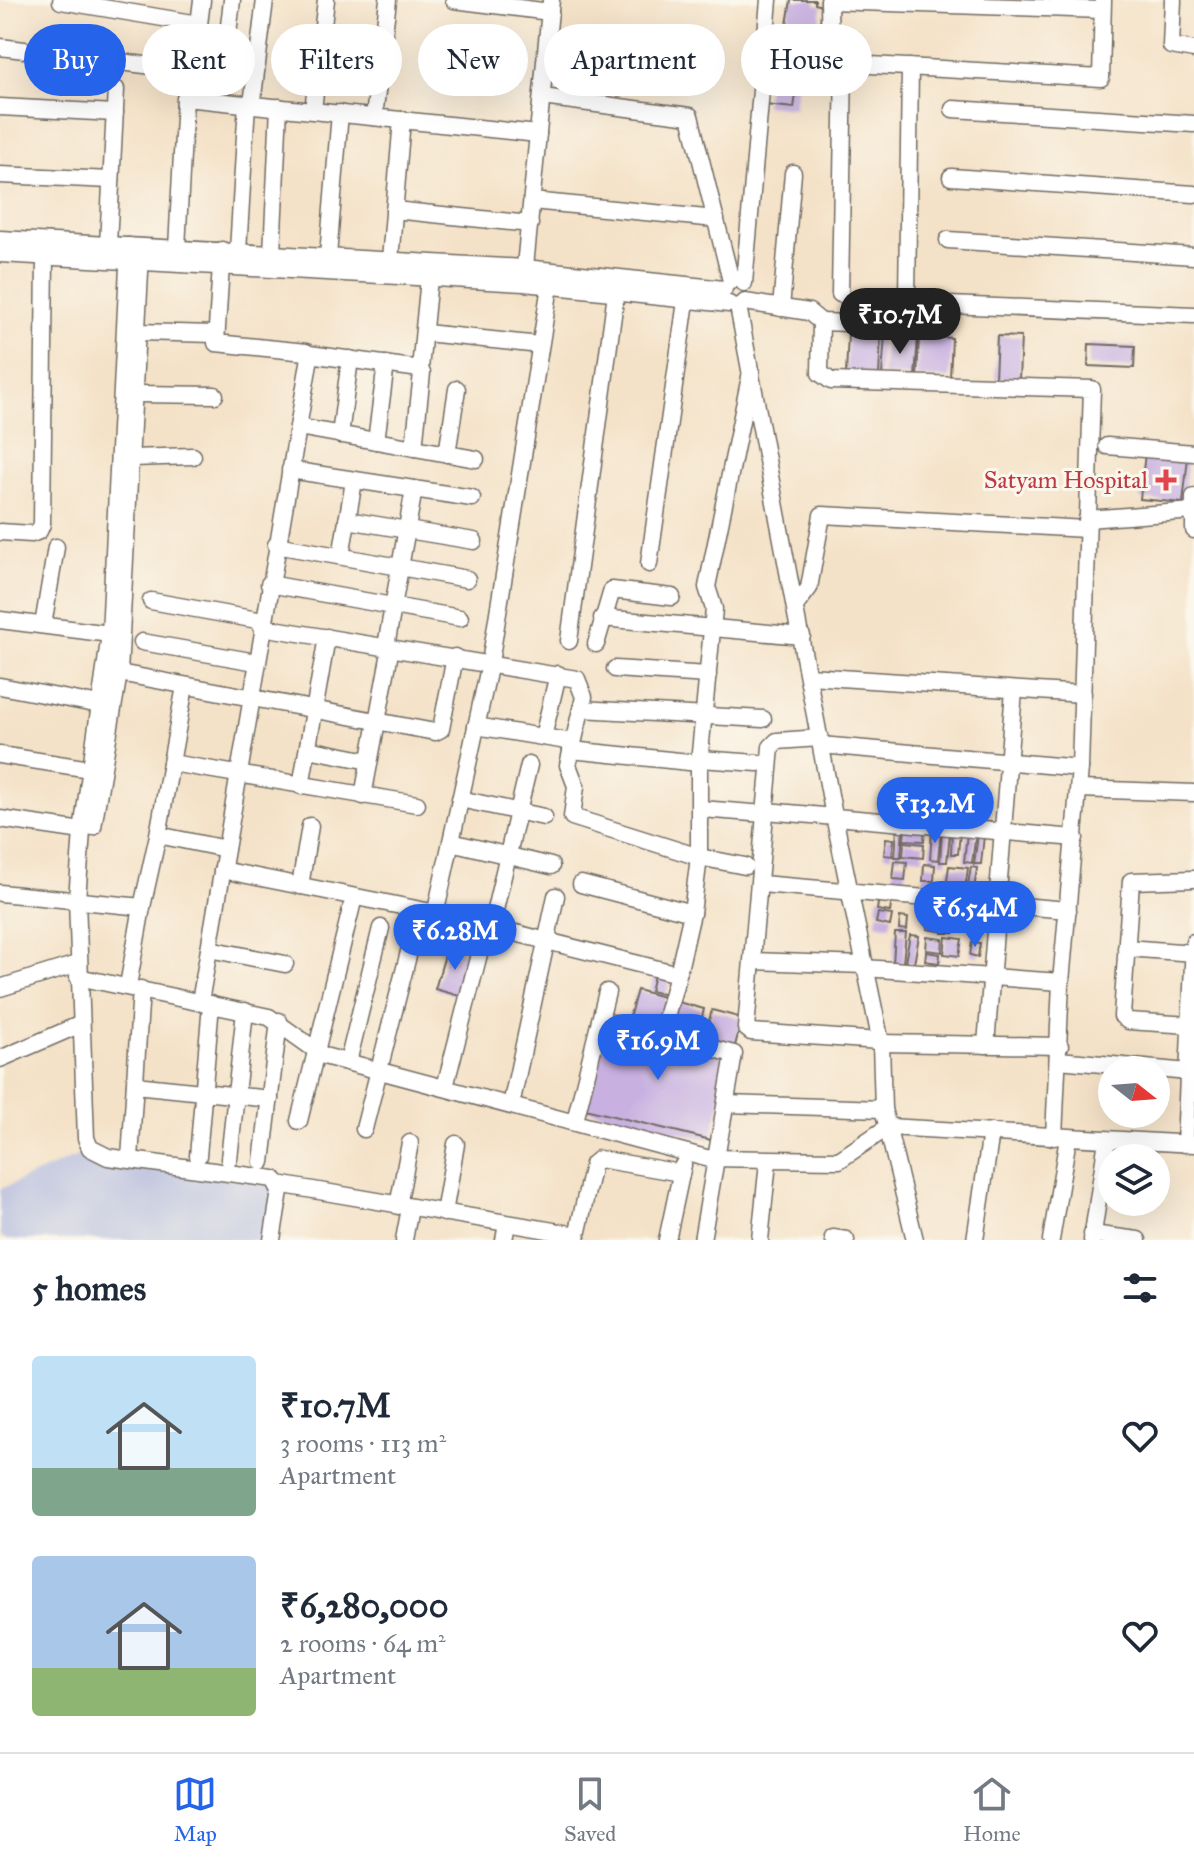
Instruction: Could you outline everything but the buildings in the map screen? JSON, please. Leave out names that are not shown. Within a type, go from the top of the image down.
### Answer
[{"type":"street","points":[[61,1],[199,24],[202,0]]},
{"type":"street","points":[[229,24],[232,0]]},
{"type":"street","points":[[265,0],[214,340],[220,344],[420,369]]},
{"type":"street","points":[[313,110],[326,0]]},
{"type":"street","points":[[374,117],[388,0]]},
{"type":"street","points":[[454,0],[550,6],[525,275]]},
{"type":"street","points":[[767,24],[769,0]]},
{"type":"street","points":[[832,24],[829,0],[1102,5],[1101,78],[872,65]]},
{"type":"street","points":[[1173,0],[1171,46],[1194,50]]},
{"type":"street","points":[[0,47],[142,65]]},
{"type":"street","points":[[907,300],[910,67]]},
{"type":"street","points":[[108,244],[116,96]]},
{"type":"street","points":[[735,294],[759,96]]},
{"type":"street","points":[[837,96],[840,294]]},
{"type":"street","points":[[542,97],[690,116],[735,294],[751,372],[834,816],[881,1042],[883,1109],[915,1240]]},
{"type":"street","points":[[177,248],[182,102],[190,98],[538,134]]},
{"type":"street","points":[[0,107],[115,113]]},
{"type":"street","points":[[272,253],[279,107]]},
{"type":"street","points":[[953,109],[1194,124]]},
{"type":"street","points":[[328,256],[340,113]]},
{"type":"street","points":[[390,260],[402,120]]},
{"type":"street","points":[[781,308],[793,173]]},
{"type":"street","points":[[0,175],[111,180]]},
{"type":"street","points":[[951,177],[1194,194]]},
{"type":"street","points":[[532,201],[716,219]]},
{"type":"street","points":[[394,210],[530,224]]},
{"type":"street","points":[[0,239],[108,244],[135,253],[177,248],[227,255],[272,253],[390,260],[430,270]]},
{"type":"street","points":[[948,240],[1194,256]]},
{"type":"street","points":[[79,879],[92,831],[119,673],[135,394],[135,253]]},
{"type":"street","points":[[135,253],[110,634],[82,831],[77,900],[86,1138],[97,1154],[261,1175],[278,1184],[444,1213],[506,1232],[576,1238],[593,1164],[599,1159],[681,1173]]},
{"type":"street","points":[[0,254],[227,255],[525,275],[735,294],[781,308],[809,312],[821,322],[934,326]]},
{"type":"street","points":[[0,532],[32,534],[39,531],[42,524],[45,256]]},
{"type":"street","points":[[414,448],[430,270]]},
{"type":"street","points":[[525,275],[550,286],[686,301],[735,294]]},
{"type":"street","points":[[430,938],[490,663],[550,286]]},
{"type":"street","points":[[569,641],[616,293]]},
{"type":"street","points":[[649,564],[686,301]]},
{"type":"street","points":[[949,305],[1194,315]]},
{"type":"street","points":[[821,322],[819,367],[824,378],[831,381],[1092,389],[1079,789],[1061,982],[1061,1138],[1051,1240]]},
{"type":"street","points":[[137,332],[215,334]]},
{"type":"street","points":[[426,333],[540,345]]},
{"type":"street","points":[[198,1156],[209,949],[309,354]]},
{"type":"street","points":[[340,435],[350,359]]},
{"type":"street","points":[[376,441],[386,364]]},
{"type":"street","points":[[661,1036],[692,913],[699,857],[700,761],[714,609],[707,587],[751,372]]},
{"type":"street","points":[[447,454],[457,389]]},
{"type":"street","points":[[135,394],[215,395]]},
{"type":"street","points":[[298,427],[476,459]]},
{"type":"street","points":[[1107,446],[1194,453]]},
{"type":"street","points":[[132,458],[193,456]]},
{"type":"street","points":[[290,470],[472,498]]},
{"type":"street","points":[[341,556],[354,481]]},
{"type":"street","points":[[363,796],[414,489]]},
{"type":"street","points":[[1194,497],[1194,530]]},
{"type":"street","points":[[796,605],[809,588],[822,515],[1087,524],[1194,511]]},
{"type":"street","points":[[347,520],[474,541]]},
{"type":"street","points":[[276,545],[467,579]]},
{"type":"street","points":[[43,625],[56,547]]},
{"type":"street","points":[[269,584],[460,618]]},
{"type":"street","points":[[596,644],[609,593],[616,588],[672,597]]},
{"type":"street","points":[[151,601],[327,637],[558,674],[581,682],[581,709],[568,771],[576,786],[572,812],[575,820],[699,857],[745,866]]},
{"type":"street","points":[[602,618],[802,636]]},
{"type":"street","points":[[0,620],[110,634]]},
{"type":"street","points":[[301,786],[327,637]]},
{"type":"street","points":[[142,642],[256,662]]},
{"type":"street","points":[[119,673],[439,731],[455,657]]},
{"type":"street","points":[[615,669],[708,675]]},
{"type":"street","points":[[543,737],[558,674]]},
{"type":"street","points":[[809,676],[1083,694]]},
{"type":"street","points":[[0,686],[100,705]]},
{"type":"street","points":[[130,1159],[135,1085],[134,987],[142,907],[185,686]]},
{"type":"street","points":[[986,1045],[1014,690]]},
{"type":"street","points":[[581,709],[763,719]]},
{"type":"street","points":[[476,726],[543,737],[572,746],[700,761],[758,763]]},
{"type":"street","points":[[1080,768],[821,741],[773,743],[748,1032],[881,1042],[986,1045],[1188,1072]]},
{"type":"street","points":[[308,749],[369,761]]},
{"type":"street","points":[[0,755],[90,769]]},
{"type":"street","points":[[171,763],[417,804]]},
{"type":"street","points":[[491,927],[529,765]]},
{"type":"street","points":[[1079,789],[1194,793]]},
{"type":"street","points":[[460,799],[544,817]]},
{"type":"street","points":[[701,809],[834,816],[1075,838]]},
{"type":"street","points":[[0,819],[82,831]]},
{"type":"street","points":[[300,886],[310,826]]},
{"type":"street","points":[[158,835],[226,849]]},
{"type":"street","points":[[451,842],[551,866]]},
{"type":"street","points":[[222,870],[436,913],[678,974]]},
{"type":"street","points":[[1190,1025],[1123,1019],[1131,881],[1194,879]]},
{"type":"street","points":[[581,884],[692,913]]},
{"type":"street","points":[[761,884],[1068,910]]},
{"type":"street","points":[[0,893],[142,907]]},
{"type":"street","points":[[511,1105],[556,896]]},
{"type":"street","points":[[299,1121],[354,897]]},
{"type":"street","points":[[348,1062],[381,928]]},
{"type":"street","points":[[0,988],[78,970],[134,987],[279,1021],[316,1052],[348,1062],[686,1152],[715,1158],[768,1162],[839,1160],[888,1127],[1190,1144],[1188,1072],[1194,942]]},
{"type":"street","points":[[364,1129],[411,944]]},
{"type":"street","points":[[1126,948],[1194,953]]},
{"type":"street","points":[[209,949],[285,964]]},
{"type":"street","points":[[445,1087],[479,954]]},
{"type":"street","points":[[753,961],[864,966],[1061,982]]},
{"type":"street","points":[[575,1121],[607,992]]},
{"type":"street","points":[[229,1159],[245,1011]]},
{"type":"street","points":[[600,1020],[734,1054],[702,1240]]},
{"type":"street","points":[[262,1162],[279,1021]]},
{"type":"street","points":[[0,1059],[81,1024]]},
{"type":"street","points":[[135,1085],[270,1099]]},
{"type":"street","points":[[726,1104],[883,1109]]},
{"type":"street","points":[[975,1240],[991,1132]]},
{"type":"street","points":[[1107,1140],[1092,1237],[1138,1240]]},
{"type":"street","points":[[404,1240],[410,1143]]},
{"type":"street","points":[[444,1213],[456,1144]]},
{"type":"street","points":[[667,1240],[686,1152]]},
{"type":"street","points":[[760,1240],[768,1162]]},
{"type":"street","points":[[272,1240],[278,1184]]},
{"type":"shaded area","points":[[84,1153],[95,1160],[273,1185],[266,1240],[7,1240],[0,1235],[0,1189]]},
{"type":"place","name":"Satyam Hospital","points":[[1166,480]]}]
